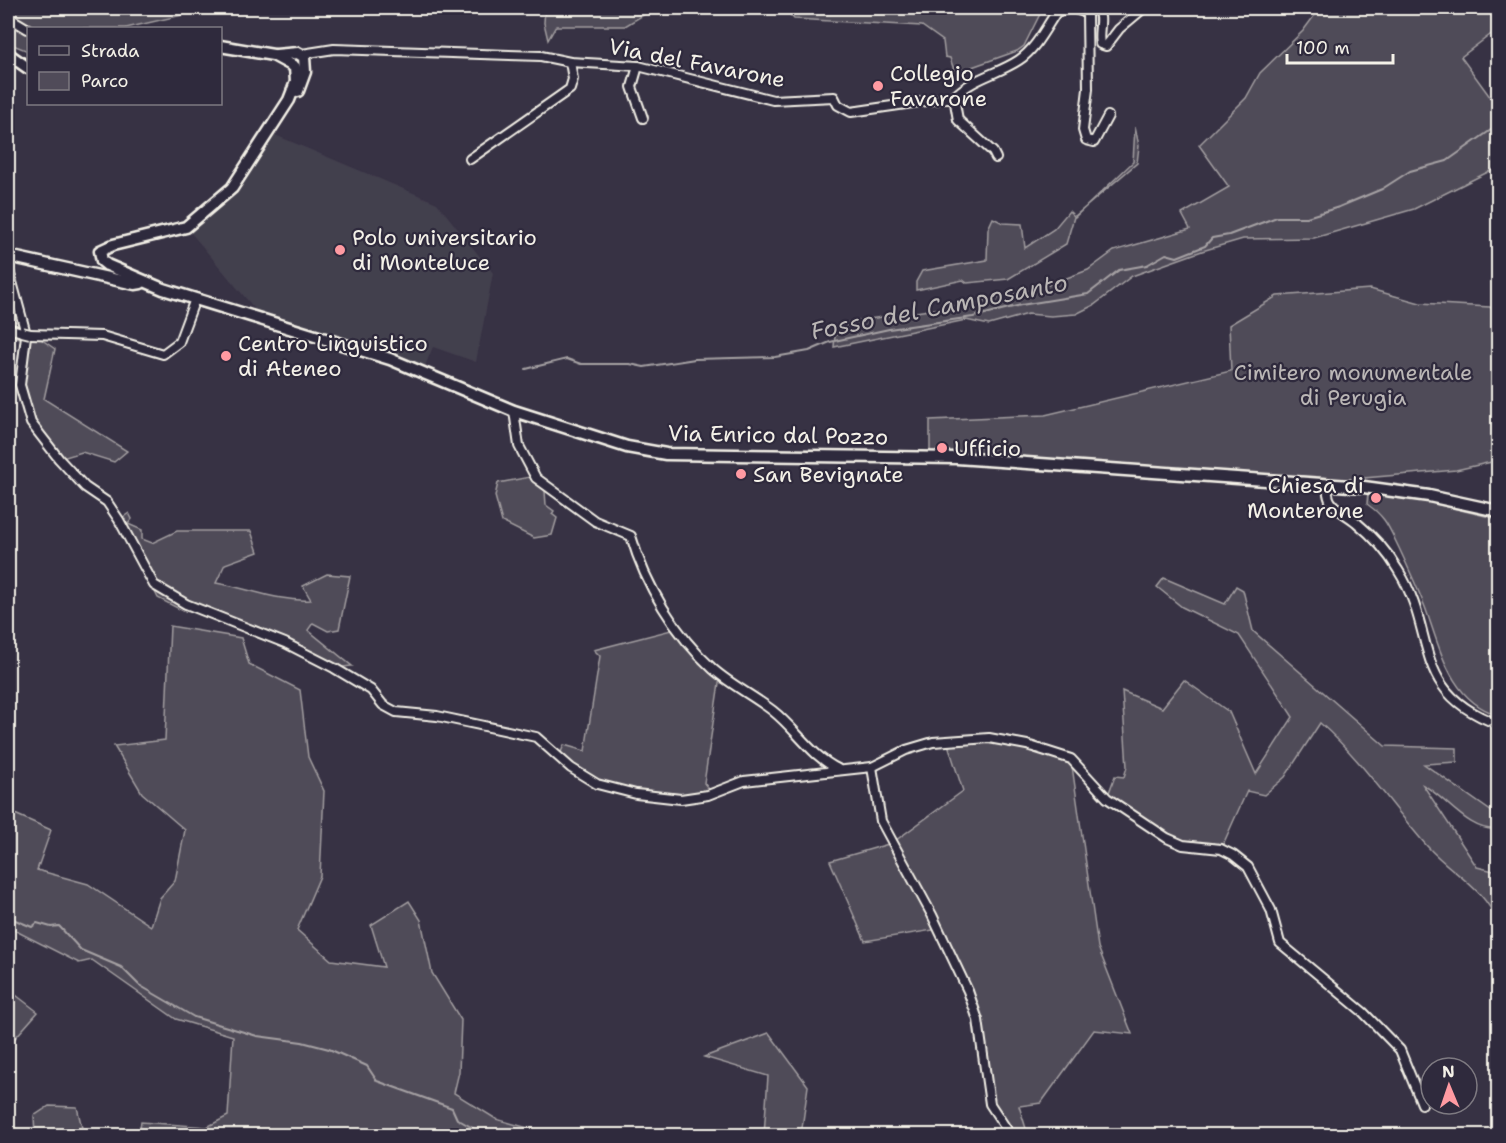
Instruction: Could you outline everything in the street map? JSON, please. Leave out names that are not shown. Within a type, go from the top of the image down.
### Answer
[{"type":"street","points":[[1058,10],[1072,8],[1087,13],[1088,89],[1083,130],[1086,140],[1094,142],[1108,116]]},
{"type":"street","points":[[1097,8],[1101,13],[1100,44],[1106,46],[1119,29],[1144,8]]},
{"type":"street","name":"Via del Favarone","points":[[297,60],[334,49],[540,56],[570,62],[638,66],[773,100],[834,97],[838,105],[851,112],[954,97],[964,86],[1019,60],[1030,50],[1058,10]]},
{"type":"street","points":[[8,17],[27,28]]},
{"type":"street","points":[[144,282],[106,265],[102,261],[100,251],[112,245],[186,227],[199,218],[232,188],[289,100],[296,82],[297,60],[222,46]]},
{"type":"street","points":[[8,54],[27,61]]},
{"type":"street","points":[[8,54],[27,67]]},
{"type":"street","points":[[470,159],[570,89],[573,79],[570,62]]},
{"type":"street","points":[[638,66],[632,87],[643,118]]},
{"type":"street","points":[[954,97],[958,120],[993,152],[996,158]]},
{"type":"street","name":"Via Enrico dal Pozzo","points":[[8,256],[135,284],[144,282],[390,359],[514,411],[627,447],[682,456],[957,458],[1328,484],[1429,496],[1498,511]]},
{"type":"street","points":[[8,267],[26,333],[20,385],[31,423],[59,459],[86,487],[107,502],[154,585],[186,604],[285,644],[334,668],[371,690],[382,705],[404,715],[437,716],[536,737],[571,768],[597,784],[636,794],[681,799],[708,795],[744,781],[872,767],[906,750],[933,742],[989,738],[1028,745],[1071,759],[1107,798],[1167,838],[1183,845],[1221,849],[1248,867],[1271,910],[1280,943],[1363,1012],[1400,1050],[1419,1097]]},
{"type":"street","points":[[8,328],[26,333],[102,336],[163,354],[179,342],[195,299]]},
{"type":"street","points":[[514,411],[519,446],[536,478],[595,521],[631,536],[642,567],[668,616],[712,668],[774,712],[825,763],[841,771]]},
{"type":"street","points":[[1328,484],[1328,497],[1332,504],[1369,533],[1388,554],[1407,584],[1429,663],[1445,689],[1464,708],[1498,724]]},
{"type":"street","points":[[872,767],[881,821],[932,915],[968,991],[978,1020],[990,1104],[1011,1136]]},
{"type":"shaded area","name":"Polo universitario di Monteluce","points":[[268,132],[437,203],[493,273],[476,362],[433,347],[422,373],[259,314],[186,227],[232,188]]},
{"type":"green space","points":[[8,8],[191,8],[191,13],[130,27],[27,27],[27,51],[8,43]]},
{"type":"green space","points":[[545,8],[655,8],[625,26],[556,26],[548,40],[544,23]]},
{"type":"green space","points":[[784,8],[1043,8],[1024,46],[1017,51],[955,73],[950,58],[945,57],[943,41],[922,26],[794,19]]},
{"type":"green space","points":[[1320,8],[1498,8],[1498,29],[1461,57],[1496,105],[1498,103],[1498,167],[1414,209],[1314,238],[1243,239],[1202,251],[1132,276],[1094,305],[1076,314],[1051,316],[1028,314],[989,325],[966,320],[834,347],[835,336],[849,322],[969,304],[1040,288],[1088,270],[1114,251],[1190,229],[1182,214],[1229,187],[1199,145],[1246,98],[1260,73],[1303,31]]},
{"type":"green space","points":[[1135,127],[1139,146],[1137,163],[1084,208],[1133,162]]},
{"type":"green space","points":[[1069,211],[1075,217],[1066,244],[1008,279],[967,283],[963,280],[916,290],[916,282],[922,271],[987,260],[988,229],[993,218],[1003,223],[1022,224],[1025,248],[1054,229]]},
{"type":"green space","name":"Cimitero monumentale di Perugia","points":[[1370,289],[1420,303],[1490,307],[1498,314],[1498,458],[1496,461],[1456,470],[1364,478],[1363,482],[930,453],[930,420],[1045,415],[1231,371],[1229,325],[1277,296]]},
{"type":"green space","points":[[8,316],[55,349],[44,399],[127,451],[114,462],[82,452],[59,459],[31,423],[20,385],[25,336],[21,338],[8,336]]},
{"type":"green space","points":[[535,476],[547,488],[545,491],[546,505],[554,511],[552,514],[557,518],[552,535],[534,538],[502,522],[495,496],[498,483]]},
{"type":"green space","points":[[1368,491],[1397,493],[1397,497],[1498,519],[1498,715],[1468,698],[1449,671],[1422,600],[1392,535],[1383,518],[1367,504]]},
{"type":"green space","points":[[129,513],[132,519],[128,524],[142,530],[142,539],[152,543],[177,531],[251,531],[258,552],[225,564],[216,583],[275,597],[311,600],[303,586],[327,574],[350,576],[339,629],[328,631],[313,623],[308,630],[352,666],[334,668],[193,607],[185,612],[158,598],[119,520]]},
{"type":"green space","points":[[1164,578],[1225,604],[1236,586],[1243,590],[1253,631],[1385,746],[1457,748],[1457,762],[1424,764],[1492,812],[1498,829],[1487,829],[1467,820],[1423,785],[1477,867],[1498,872],[1498,923],[1492,910],[1476,890],[1427,846],[1362,767],[1320,723],[1285,777],[1264,795],[1247,791],[1221,849],[1183,845],[1107,798],[1115,776],[1124,777],[1127,767],[1122,691],[1162,708],[1184,680],[1229,712],[1256,774],[1293,717],[1239,635],[1182,607],[1157,587]]},
{"type":"green space","points":[[170,626],[241,638],[249,664],[300,690],[308,757],[324,791],[320,876],[297,930],[331,960],[384,967],[371,925],[409,901],[421,920],[432,973],[461,1020],[459,1072],[454,1093],[496,1119],[542,1132],[545,1135],[139,1135],[141,1122],[207,1127],[228,1116],[233,1036],[176,1019],[92,960],[79,963],[8,927],[8,811],[51,830],[37,870],[88,884],[151,926],[160,898],[175,881],[185,830],[142,793],[114,746],[165,740]]},
{"type":"green space","points":[[675,629],[729,681],[719,683],[704,783],[712,793],[681,799],[597,784],[559,757],[564,745],[585,751],[600,656],[594,650]]},
{"type":"green space","points":[[989,739],[1071,759],[1098,947],[1132,1034],[1094,1030],[1041,1103],[1019,1106],[1028,1135],[1011,1135],[990,1104],[978,1020],[939,929],[865,941],[830,861],[892,843],[963,791],[947,741]]},
{"type":"green space","points":[[8,989],[38,1012],[8,1046]]},
{"type":"green space","points":[[769,1033],[808,1086],[801,1135],[764,1135],[768,1076],[704,1057]]},
{"type":"green space","points":[[49,1106],[77,1107],[82,1128],[68,1131],[71,1135],[35,1135],[34,1116]]},
{"type":"waterway","name":"Fosso del Camposanto","points":[[526,369],[567,359],[581,364],[630,364],[644,367],[695,359],[775,357],[809,351],[830,342],[889,329],[973,317],[1021,305],[1088,294],[1119,270],[1147,265],[1166,254],[1177,257],[1205,246],[1212,238],[1229,235],[1277,217],[1307,217],[1339,207],[1382,189],[1410,171],[1447,161],[1498,125]]},
{"type":"waterway","points":[[8,917],[32,927],[37,923],[51,927],[59,926],[81,950],[121,967],[139,985],[194,1017],[257,1036],[302,1042],[329,1049],[367,1066],[377,1081],[452,1108],[457,1119],[487,1136]]},
{"type":"place","name":"Collegio Favarone","points":[[878,86]]},
{"type":"place","name":"Polo universitario di Monteluce","points":[[340,250]]},
{"type":"place","name":"Centro Linguistico di Ateneo","points":[[226,356]]},
{"type":"place","name":"Ufficio","points":[[942,448]]},
{"type":"place","name":"San Bevignate","points":[[741,474]]},
{"type":"place","name":"Chiesa di Monterone","points":[[1376,498]]}]
